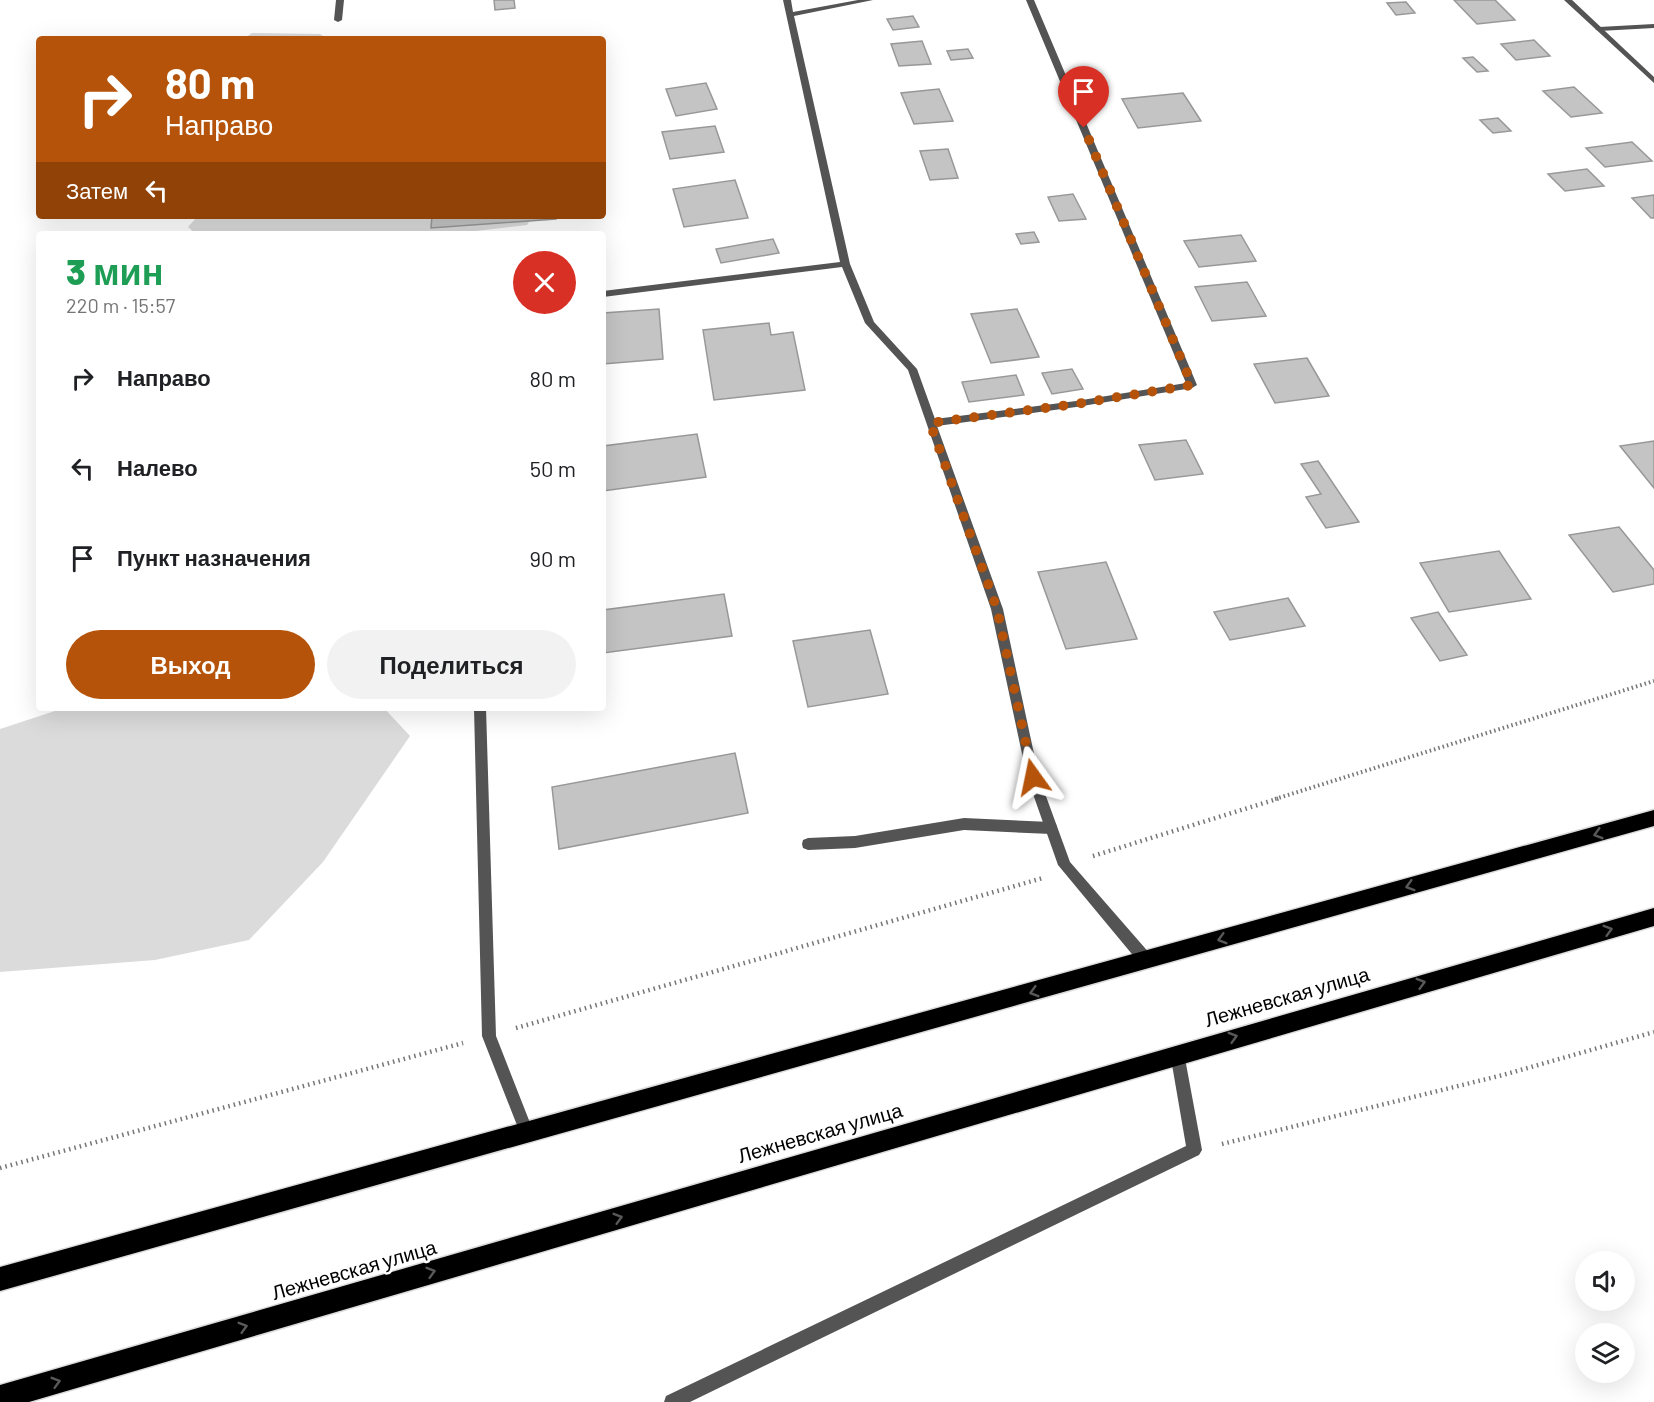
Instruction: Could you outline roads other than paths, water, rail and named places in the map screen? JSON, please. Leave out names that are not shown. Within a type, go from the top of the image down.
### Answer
[{"type":"highway","points":[[0,1279],[1654,818]]},
{"type":"highway","name":"Лежневская улица","points":[[0,1398],[1177,1053],[1654,916]]},
{"type":"street","points":[[338,20],[340,0]]},
{"type":"street","points":[[787,0],[845,264],[870,323],[912,369],[997,609],[1033,777],[1051,828],[1065,865],[1146,960]]},
{"type":"street","points":[[790,15],[869,0]]},
{"type":"street","points":[[930,423],[1076,404],[1192,385],[1030,0]]},
{"type":"street","points":[[1568,0],[1654,81]]},
{"type":"street","points":[[1599,29],[1654,26]]},
{"type":"street","points":[[606,294],[845,264]]},
{"type":"street","points":[[480,711],[489,1036],[527,1133]]},
{"type":"street","points":[[808,844],[855,842],[964,824],[1051,828]]},
{"type":"street","points":[[672,1402],[1194,1150],[1177,1053]]}]
